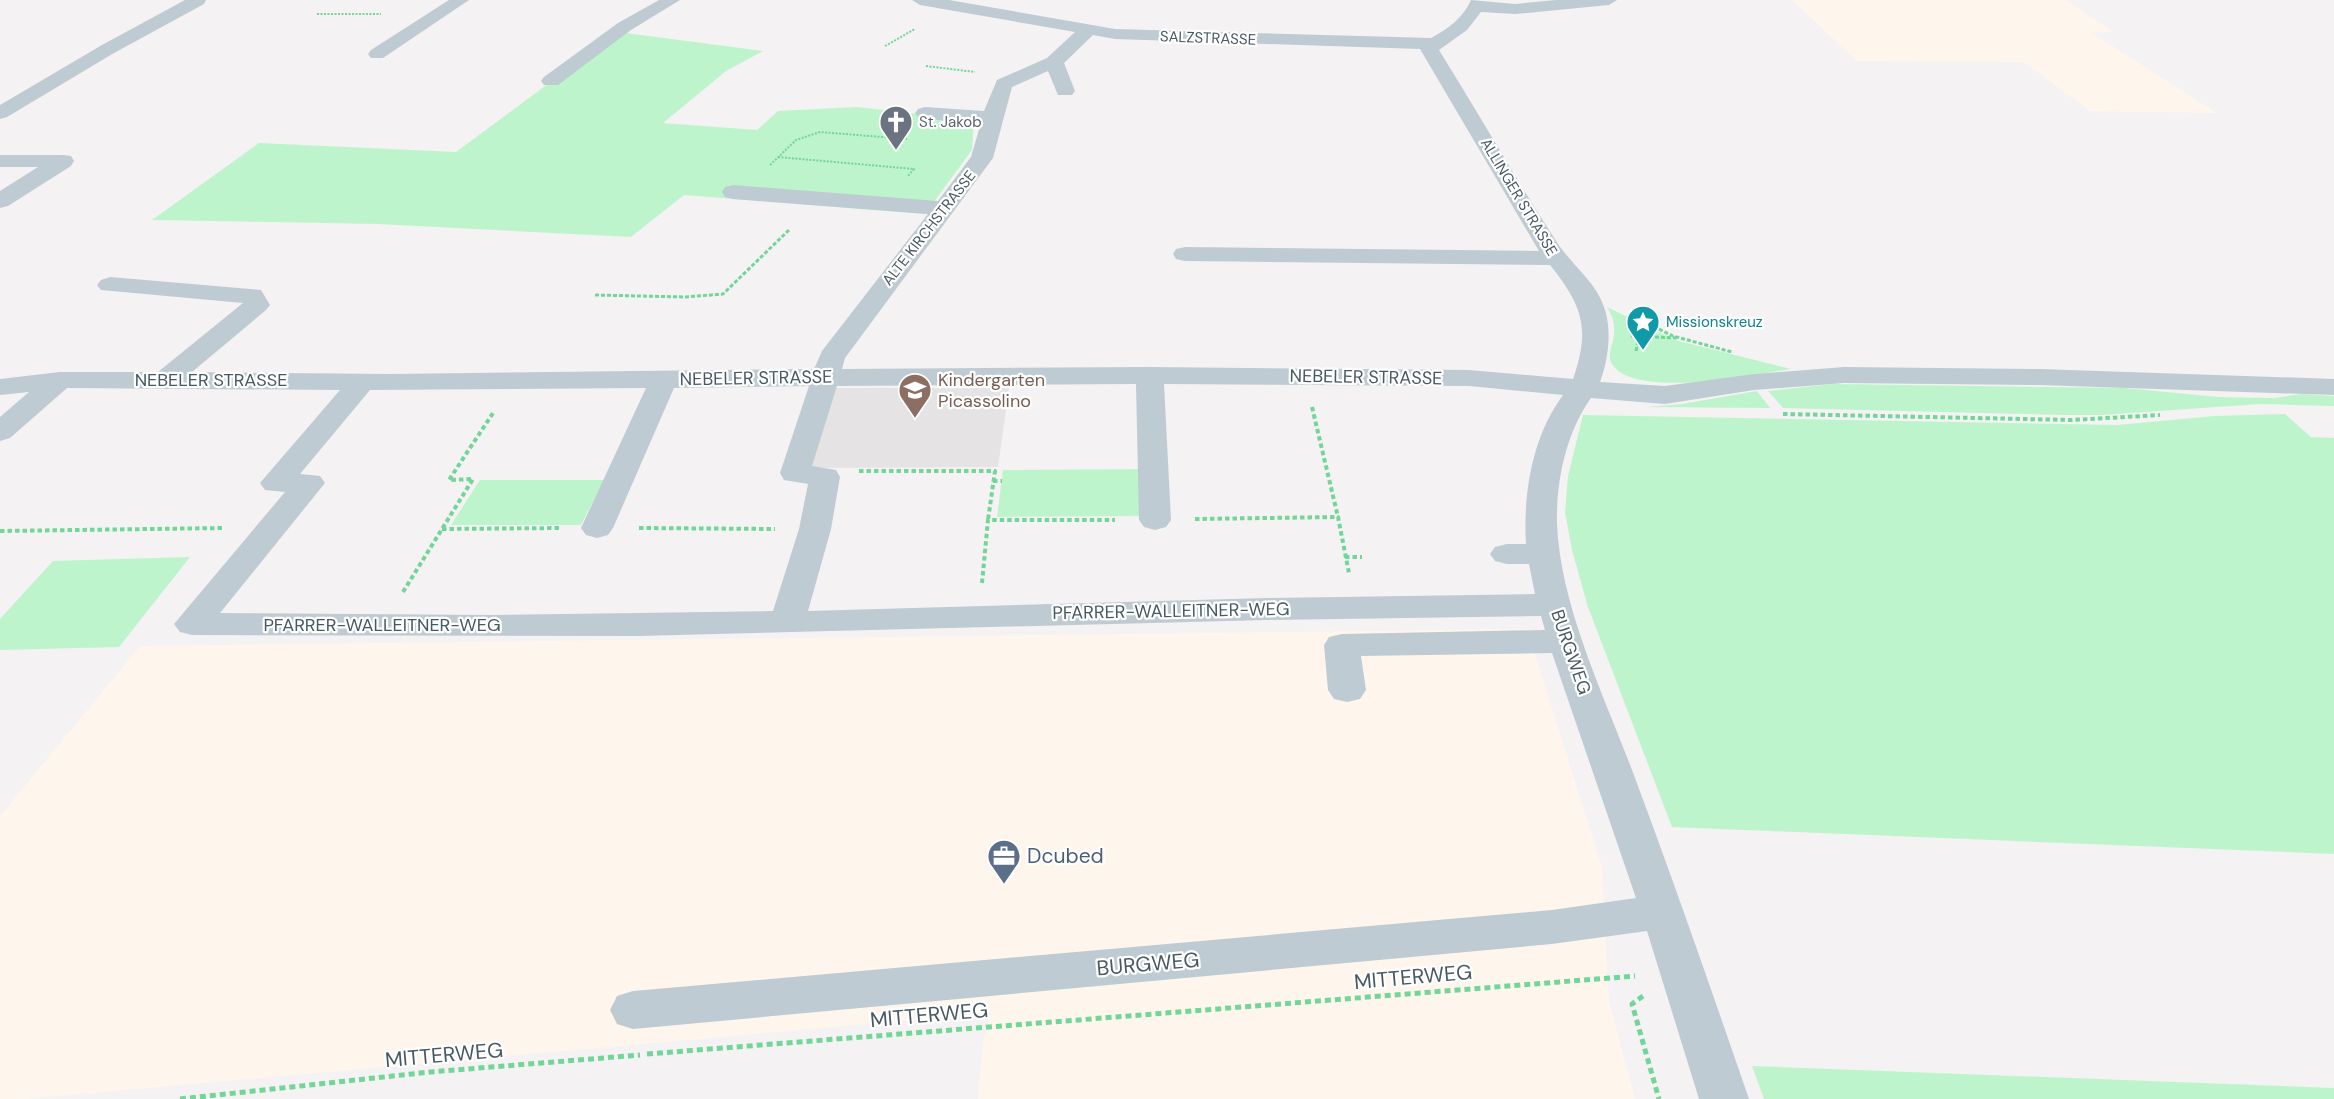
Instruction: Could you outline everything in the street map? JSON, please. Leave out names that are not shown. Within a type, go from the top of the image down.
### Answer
[{"type":"street","points":[[0,113],[108,49],[198,0]]},
{"type":"street","points":[[377,54],[461,0]]},
{"type":"street","points":[[551,81],[618,32],[656,7],[672,0]]},
{"type":"street","name":"SALZSTRASSE","points":[[920,0],[1087,31],[1146,36],[1434,44]]},
{"type":"street","points":[[1434,44],[1447,38],[1478,4],[1515,9],[1609,0]]},
{"type":"street","name":"ALTE KIRCHSTRASSE","points":[[825,376],[832,357],[982,158],[992,118],[1004,84],[1054,62],[1087,31]]},
{"type":"street","name":"ALLINGER STRASSE","points":[[1434,44],[1429,49],[1556,258],[1580,285],[1592,310],[1594,333],[1590,370],[1582,390]]},
{"type":"street","points":[[1054,62],[1065,91]]},
{"type":"street","points":[[925,113],[992,118]]},
{"type":"street","points":[[0,161],[63,161],[0,201]]},
{"type":"street","points":[[738,193],[943,208]]},
{"type":"street","points":[[1185,254],[1556,258]]},
{"type":"street","points":[[110,285],[252,295],[257,305],[166,380]]},
{"type":"street","points":[[1150,375],[1155,519]]},
{"type":"street","name":"NEBELER STRASSE","points":[[5,390],[60,380],[514,381],[595,388],[664,379],[825,376],[1019,387],[1078,385],[1150,375],[1469,378],[1582,390],[1665,395],[1754,382],[1844,375],[2040,377],[2334,387]]},
{"type":"street","points":[[787,622],[815,529],[825,477],[795,473],[825,376]]},
{"type":"street","points":[[597,528],[664,379]]},
{"type":"street","points":[[0,432],[60,380]]},
{"type":"street","name":"PFARRER-WALLEITNER-WEG","points":[[362,382],[276,483],[309,483],[274,528],[192,624],[382,626],[787,622],[1355,606],[1560,623]]},
{"type":"street","name":"BURGWEG","points":[[1582,390],[1569,408],[1550,460],[1541,512],[1545,554],[1560,623],[1663,912],[1724,1099]]},
{"type":"street","points":[[1507,554],[1545,554]]},
{"type":"street","points":[[1347,690],[1342,645],[1560,623]]},
{"type":"street","name":"BURGWEG","points":[[633,1010],[1552,927],[1663,912]]},
{"type":"path","points":[[738,193],[796,140],[808,135],[820,132],[912,139]]},
{"type":"path","points":[[595,295],[686,297],[723,294],[776,245],[775,241],[786,230],[796,227]]},
{"type":"path","points":[[1580,285],[1636,318],[1684,339],[1732,352]]},
{"type":"path","points":[[1594,333],[1684,339]]},
{"type":"path","points":[[1636,351],[1639,336]]},
{"type":"path","points":[[1305,376],[1338,518]]},
{"type":"path","points":[[382,626],[472,480],[449,480],[514,381]]},
{"type":"path","points":[[1772,414],[2072,420],[2167,415]]},
{"type":"path","points":[[825,477],[846,471],[995,471],[988,520]]},
{"type":"path","points":[[993,481],[1002,481]]},
{"type":"path","points":[[991,498],[1000,497]]},
{"type":"path","points":[[461,499],[468,498]]},
{"type":"path","points":[[0,531],[274,528]]},
{"type":"path","points":[[1345,557],[1362,557]]},
{"type":"path","name":"MITTERWEG","points":[[180,1099],[430,1072],[1681,972]]},
{"type":"shaded area","points":[[1792,0],[2066,0],[2113,32],[2092,33],[2217,113],[2090,111],[2024,62],[1857,61]]},
{"type":"shaded area","name":"Kindergarten Picassolino","points":[[835,388],[1009,388],[998,467],[810,468]]},
{"type":"shaded area","points":[[1527,629],[1602,867],[1609,1001],[1635,1099],[978,1099],[983,1041],[991,1013],[24,1099],[0,1099],[0,816],[140,646]]},
{"type":"green space","points":[[618,32],[763,51],[726,71],[663,123],[757,130],[778,111],[857,107],[974,120],[972,150],[925,214],[684,195],[631,237],[378,224],[152,220],[259,143],[456,152]]},
{"type":"green space","points":[[1607,307],[1675,340],[1791,369],[1697,382],[1645,381],[1625,375],[1610,360],[1614,326]]},
{"type":"green space","points":[[1832,384],[2125,388],[2218,397],[2274,398],[2301,394],[2334,396],[2334,406],[2260,404],[2102,415],[1783,408],[1768,391]]},
{"type":"green space","points":[[1757,391],[1770,408],[1646,407],[1682,404]]},
{"type":"green space","points":[[2285,414],[2311,437],[2334,438],[2334,854],[1672,827],[1588,607],[1572,550],[1565,512],[1568,476],[1583,415],[2117,425],[2215,416]]},
{"type":"green space","points":[[1142,469],[1142,516],[997,517],[1003,470]]},
{"type":"green space","points":[[480,480],[604,480],[581,525],[451,525]]},
{"type":"green space","points":[[190,557],[119,647],[0,650],[0,619],[53,561]]},
{"type":"green space","points":[[1752,1066],[2334,1088],[2334,1099],[1764,1099]]},
{"type":"place","name":"St. Jakob","points":[[896,151]]},
{"type":"place","name":"Missionskreuz","points":[[1643,351]]},
{"type":"place","name":"Kindergarten Picassolino","points":[[915,419]]},
{"type":"place","name":"Dcubed","points":[[1004,885]]}]
